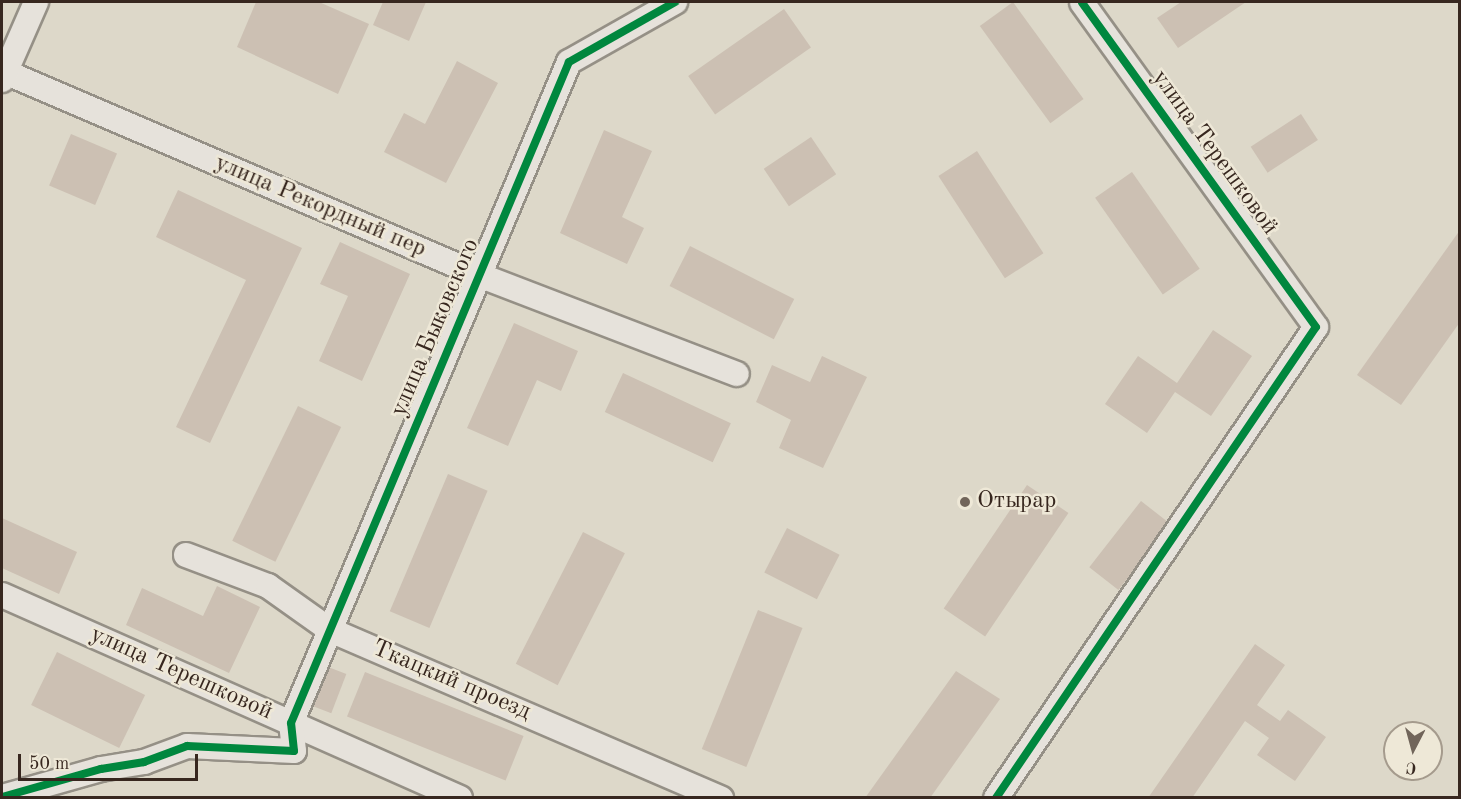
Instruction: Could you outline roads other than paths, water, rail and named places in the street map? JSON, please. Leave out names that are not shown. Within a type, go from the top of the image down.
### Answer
[{"type":"street","points":[[3,76],[36,2]]},
{"type":"street","name":"улица Быковского","points":[[291,723],[569,62],[675,2]]},
{"type":"street","name":"улица Терешковой","points":[[996,798],[1316,327],[1082,2]]},
{"type":"street","name":"улица Рекордный пер","points":[[3,76],[479,275],[737,374]]},
{"type":"street","name":"Ткацкий проезд","points":[[186,555],[268,586],[330,630],[721,798]]},
{"type":"street","name":"улица Терешковой","points":[[2,595],[460,798]]},
{"type":"street","points":[[2,796],[101,769],[144,762],[187,746],[294,751],[291,723]]},
{"type":"place","name":"Отырар","points":[[965,502]]}]
